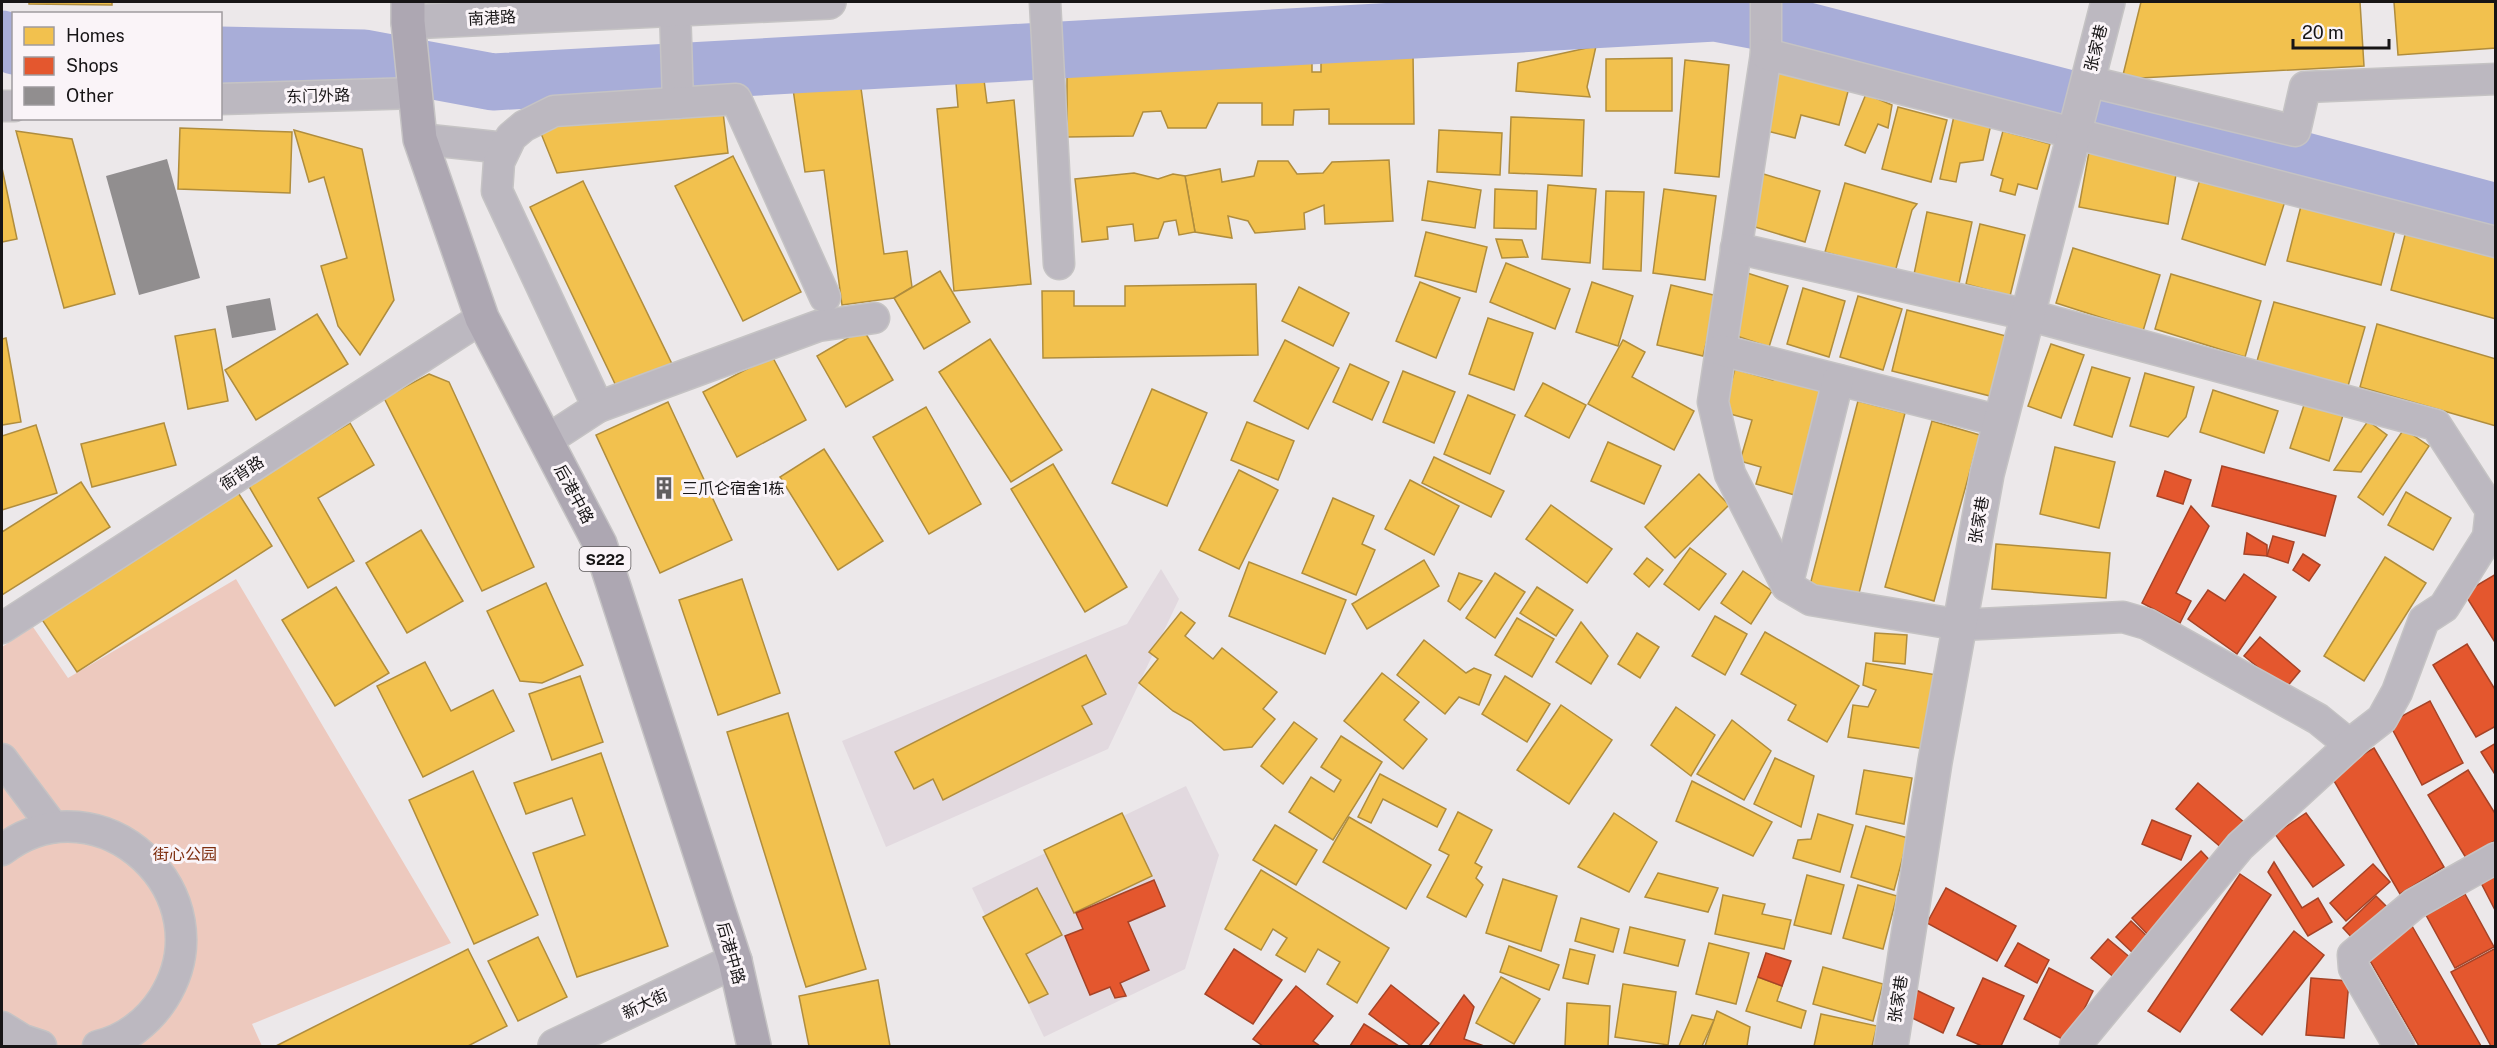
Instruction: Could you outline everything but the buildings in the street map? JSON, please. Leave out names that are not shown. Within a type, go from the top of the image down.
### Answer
[{"type":"main road","name":"S222","points":[[408,16],[415,91]]},
{"type":"main road","name":"后港中路","points":[[415,91],[420,139],[482,318],[600,544],[735,961],[754,1047]]},
{"type":"street","name":"南港路","points":[[408,16],[675,10],[829,2]]},
{"type":"street","points":[[1045,2],[1059,264]]},
{"type":"street","points":[[1766,2],[1766,54],[1713,402],[1730,474],[1788,586],[1811,600],[1960,625],[2123,618],[2147,624],[2318,719],[2350,745]]},
{"type":"street","name":"张家巷","points":[[1891,1047],[1935,762],[1987,474],[2108,2]]},
{"type":"street","points":[[675,10],[678,103]]},
{"type":"street","points":[[1766,54],[2496,242]]},
{"type":"street","points":[[2087,81],[2295,131],[2305,87],[2496,79]]},
{"type":"street","name":"东门外路","points":[[222,99],[415,91]]},
{"type":"street","points":[[598,407],[497,191],[499,162],[511,137],[524,126],[554,111],[736,99],[825,297]]},
{"type":"street","points":[[420,139],[505,148]]},
{"type":"street","points":[[1736,248],[2028,315],[2436,425],[2491,510],[2488,537],[2444,607],[2424,620],[2397,693],[2382,719],[2350,745],[2240,846],[2075,1047]]},
{"type":"street","name":"衙背路","points":[[2,628],[482,318]]},
{"type":"street","points":[[546,441],[598,407],[818,326],[874,318]]},
{"type":"street","points":[[1721,350],[2000,421]]},
{"type":"street","points":[[1788,586],[1838,380]]},
{"type":"street","points":[[2,759],[53,827]]},
{"type":"street","points":[[2,850],[12,842],[53,827],[76,826],[98,830],[119,838],[138,850],[154,865],[166,884],[178,915],[181,948],[177,970],[168,991],[157,1008],[148,1035],[125,1036],[98,1047]]},
{"type":"street","points":[[2399,1047],[2354,968],[2353,955],[2414,904],[2496,858]]},
{"type":"street","name":"新大街","points":[[555,1047],[735,961]]},
{"type":"street","points":[[2,1027],[23,1040],[42,1047]]},
{"type":"shaded area","points":[[1161,569],[1179,599],[1108,749],[886,847],[842,741],[1127,624]]},
{"type":"shaded area","points":[[1186,786],[1219,855],[1185,969],[1044,1037],[972,888]]},
{"type":"green space","name":"街心公园","points":[[236,579],[451,943],[252,1024],[262,1046],[2,1046],[2,647],[33,627],[68,678]]},
{"type":"waterway","points":[[222,55],[364,58],[493,82],[1715,13],[1800,29],[2496,212]]},
{"type":"waterway","points":[[2,39],[12,45]]},
{"type":"place","name":"三爪仑宿舍1栋","points":[[664,488]]}]
